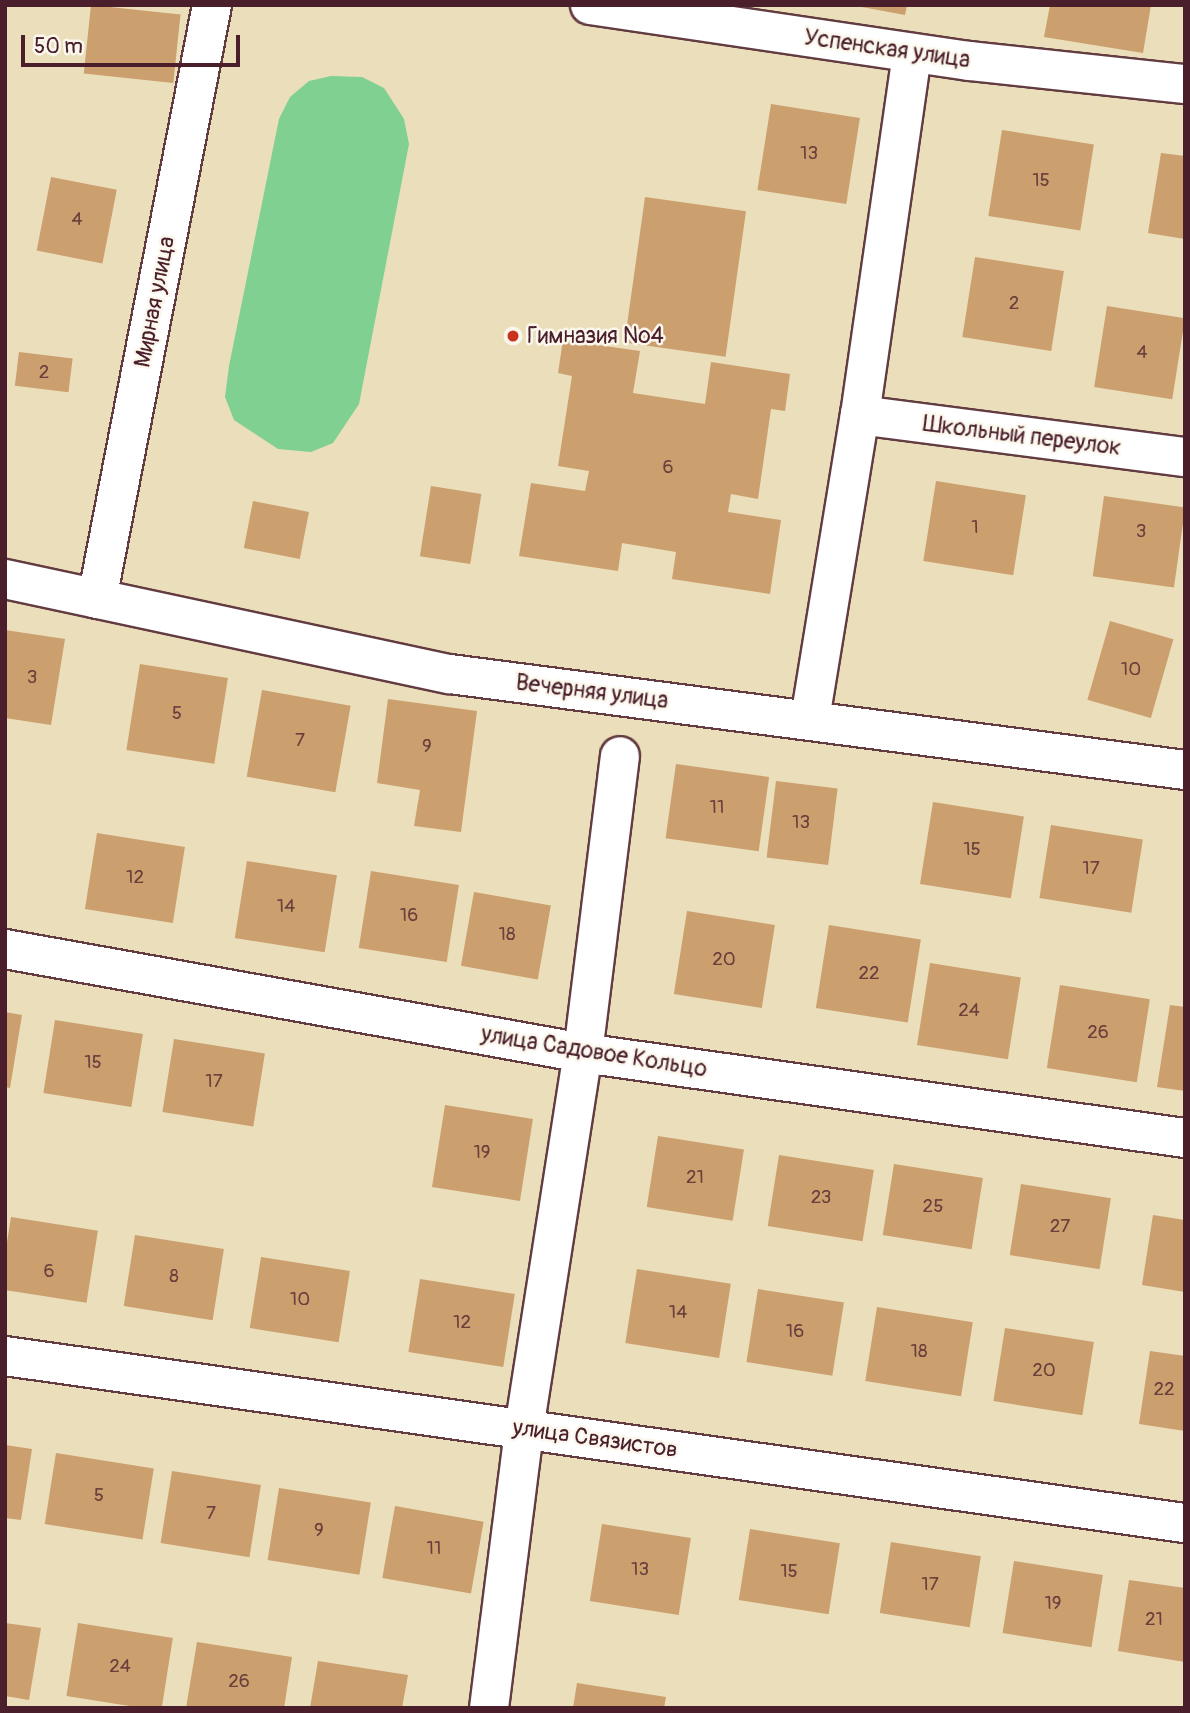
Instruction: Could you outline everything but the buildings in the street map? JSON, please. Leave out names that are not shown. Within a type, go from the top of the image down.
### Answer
[{"type":"street","name":"Мирная улица","points":[[97,599],[212,5]]},
{"type":"street","name":"Успенская улица","points":[[590,5],[750,17],[912,54],[1185,84]]},
{"type":"street","points":[[810,719],[860,415],[912,54]]},
{"type":"street","name":"Школьный переулок","points":[[860,415],[1185,457]]},
{"type":"street","name":"Вечерняя улица","points":[[5,579],[450,674],[1185,770]]},
{"type":"street","points":[[489,1708],[524,1429],[583,1053],[620,756]]},
{"type":"street","name":"улица Садовое Кольцо","points":[[5,949],[583,1053],[1185,1138]]},
{"type":"street","name":"улица Связистов","points":[[5,1356],[1185,1523]]},
{"type":"green space","points":[[331,76],[362,77],[384,88],[404,119],[409,144],[359,404],[333,443],[311,452],[278,449],[234,420],[225,397],[229,366],[279,119],[290,97],[309,81]]},
{"type":"place","name":"Гимназия №4","points":[[513,336]]}]
